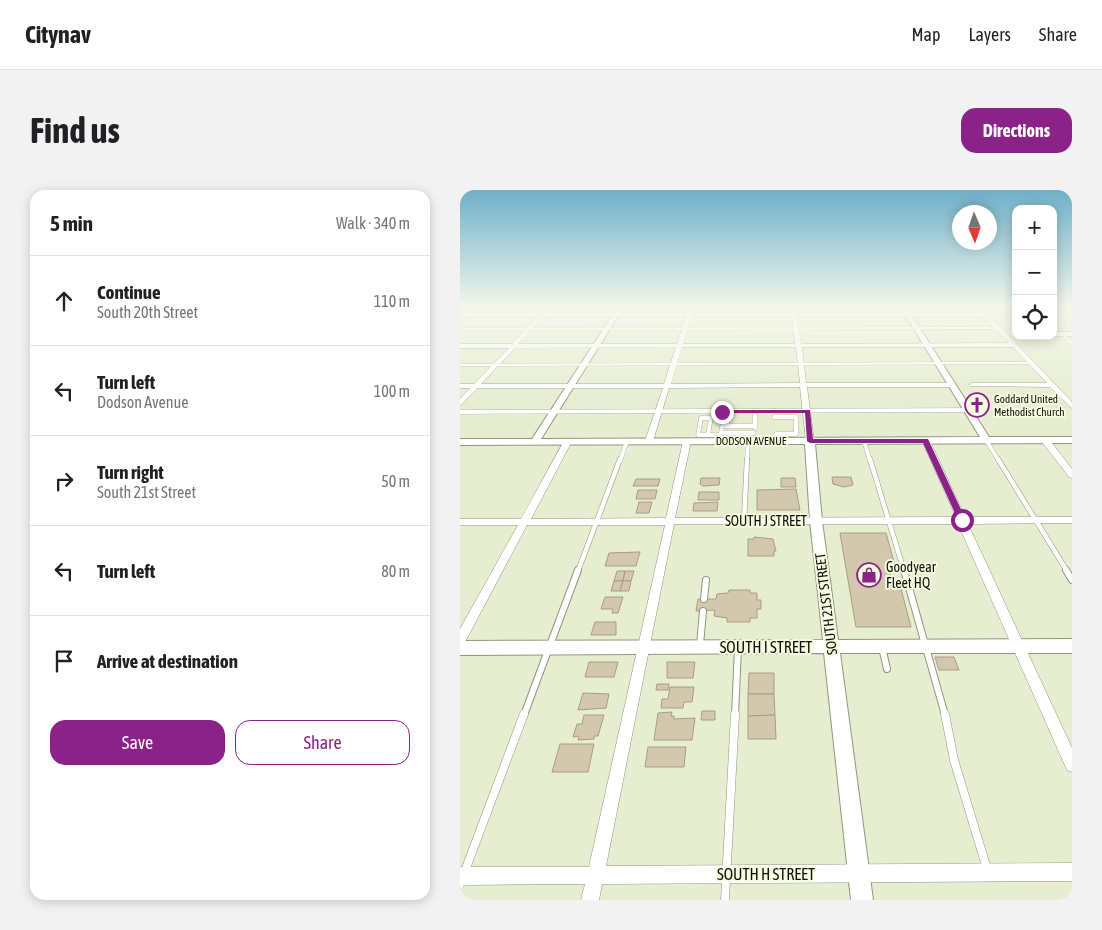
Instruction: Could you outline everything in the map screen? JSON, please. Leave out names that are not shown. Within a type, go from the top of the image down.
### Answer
[{"type":"street","points":[[460,403],[518,341]]},
{"type":"street","points":[[535,442],[599,341]]},
{"type":"street","points":[[649,441],[680,341]]},
{"type":"street","name":"SOUTH 21ST STREET","points":[[799,341],[808,415],[801,439],[816,521],[862,900]]},
{"type":"street","points":[[924,341],[986,440]]},
{"type":"street","points":[[1010,341],[1072,406]]},
{"type":"street","points":[[460,346],[1013,345]]},
{"type":"street","points":[[460,386],[952,385]]},
{"type":"street","points":[[972,385],[1052,385]]},
{"type":"street","name":"DODSON AVENUE","points":[[460,442],[649,441],[721,437],[777,441],[801,439],[864,441],[1072,440]]},
{"type":"street","points":[[590,900],[670,521],[699,438]]},
{"type":"street","points":[[1045,440],[1072,475]]},
{"type":"street","points":[[460,640],[568,441]]},
{"type":"street","points":[[926,441],[1072,765]]},
{"type":"street","name":"SOUTH J STREET","points":[[460,522],[1072,520]]},
{"type":"street","name":"SOUTH I STREET","points":[[460,648],[1072,646]]},
{"type":"street","name":"SOUTH H STREET","points":[[461,879],[595,875],[1072,872]]},
{"type":"lane","points":[[460,365],[1031,363]]},
{"type":"lane","points":[[460,412],[728,411],[808,415],[968,410]]},
{"type":"lane","points":[[727,426],[728,411]]},
{"type":"lane","points":[[744,521],[755,415]]},
{"type":"lane","points":[[774,417],[796,418],[808,415]]},
{"type":"lane","points":[[701,418],[711,418],[699,438],[701,418]]},
{"type":"lane","points":[[796,418],[801,439]]},
{"type":"lane","points":[[721,437],[722,426],[755,426]]},
{"type":"lane","points":[[986,440],[1072,580]]},
{"type":"lane","points":[[461,879],[598,521],[626,441]]},
{"type":"lane","points":[[864,441],[927,646],[950,734],[954,760],[988,874]]},
{"type":"lane","points":[[704,599],[706,580]]},
{"type":"lane","points":[[700,647],[703,610]]},
{"type":"lane","points":[[882,646],[887,669]]},
{"type":"lane","points":[[725,900],[738,647]]},
{"type":"building","points":[[832,477],[851,477],[853,485],[844,487],[833,484]]},
{"type":"building","points":[[701,478],[720,478],[719,485],[703,486],[700,484]]},
{"type":"building","points":[[781,478],[795,478],[796,487],[781,487]]},
{"type":"building","points":[[636,479],[660,479],[658,486],[633,486]]},
{"type":"building","points":[[796,489],[800,510],[757,510],[757,490]]},
{"type":"building","points":[[638,490],[657,490],[655,499],[636,499]]},
{"type":"building","points":[[699,492],[719,492],[719,500],[698,500]]},
{"type":"building","points":[[639,502],[652,502],[649,513],[636,513]]},
{"type":"building","points":[[718,502],[717,511],[693,511],[694,503]]},
{"type":"building","name":"Goodyear Fleet HQ","points":[[840,533],[886,533],[896,569],[889,569],[892,581],[899,581],[911,627],[856,627]]},
{"type":"building","points":[[754,537],[773,539],[776,551],[774,551],[774,556],[748,556],[748,539],[754,539]]},
{"type":"building","points":[[640,552],[636,566],[605,566],[609,553]]},
{"type":"building","points":[[617,571],[625,571],[623,581],[614,581]]},
{"type":"building","points":[[625,571],[634,571],[631,581],[623,581]]},
{"type":"building","points":[[614,581],[623,581],[620,591],[611,591]]},
{"type":"building","points":[[623,581],[631,581],[629,591],[620,591]]},
{"type":"building","points":[[729,590],[750,590],[750,593],[757,593],[757,600],[761,600],[761,609],[757,609],[757,618],[750,618],[750,622],[727,622],[727,618],[714,616],[715,610],[696,611],[698,599],[716,599],[717,594],[728,593]]},
{"type":"building","points":[[605,597],[623,597],[618,613],[612,613],[613,609],[601,609]]},
{"type":"building","points":[[595,622],[616,622],[616,635],[591,635]]},
{"type":"building","points":[[935,657],[954,657],[959,670],[939,670]]},
{"type":"building","points":[[589,662],[618,662],[614,677],[585,677]]},
{"type":"building","points":[[667,662],[695,662],[693,678],[667,678]]},
{"type":"building","points":[[749,673],[774,673],[774,694],[748,694]]},
{"type":"building","points":[[657,684],[669,684],[668,690],[656,690]]},
{"type":"building","points":[[670,687],[694,687],[692,702],[684,702],[683,708],[661,708],[662,699],[668,699]]},
{"type":"building","points":[[583,693],[609,694],[606,708],[578,710]]},
{"type":"building","points":[[748,694],[774,694],[775,715],[748,716]]},
{"type":"building","points":[[702,711],[715,711],[715,720],[701,720]]},
{"type":"building","points":[[672,712],[671,716],[674,716],[674,719],[695,718],[692,740],[654,740],[658,713]]},
{"type":"building","points":[[584,715],[604,715],[598,736],[594,736],[594,739],[578,740],[579,736],[573,737],[577,724],[582,724]]},
{"type":"building","points":[[775,715],[776,739],[748,739],[748,716]]},
{"type":"building","points":[[560,744],[594,744],[588,772],[552,772]]},
{"type":"building","points":[[648,747],[686,747],[684,767],[645,767]]},
{"type":"place","name":"Goddard United Methodist Church","points":[[977,405]]},
{"type":"place","name":"Goodyear Fleet HQ","points":[[869,575]]},
{"type":"route","points":[[722,412],[808,412],[810,441],[926,441],[962,520]]}]
